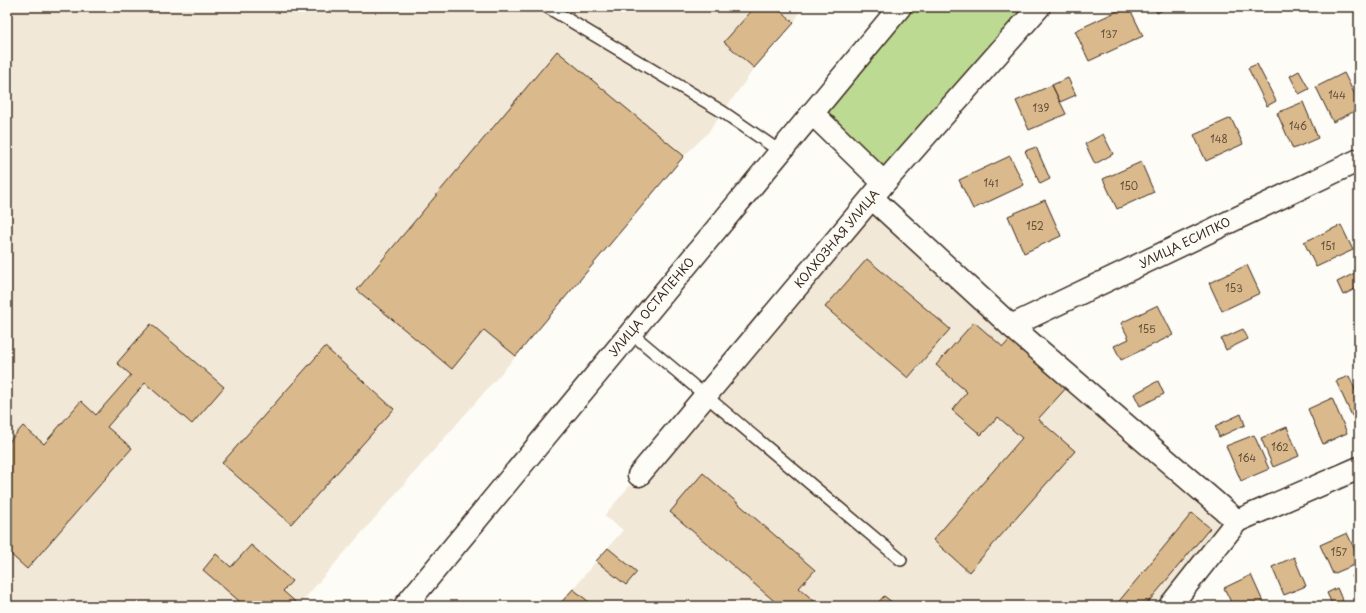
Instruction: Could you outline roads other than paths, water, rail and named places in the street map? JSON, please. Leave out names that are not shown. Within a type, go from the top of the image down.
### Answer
[{"type":"street","name":"УЛИЦА ОСТАПЕНКО","points":[[405,606],[900,7]]},
{"type":"street","name":"КОЛХОЗНАЯ УЛИЦА","points":[[639,474],[878,191],[1039,7]]},
{"type":"street","points":[[812,113],[878,191],[1012,326],[1237,521]]},
{"type":"street","name":"УЛИЦА ЕСИПКО","points":[[1012,326],[1359,160]]},
{"type":"street","points":[[1170,606],[1237,521],[1359,468]]},
{"type":"lane","points":[[547,7],[723,112],[781,152]]},
{"type":"lane","points":[[631,333],[901,560]]}]
